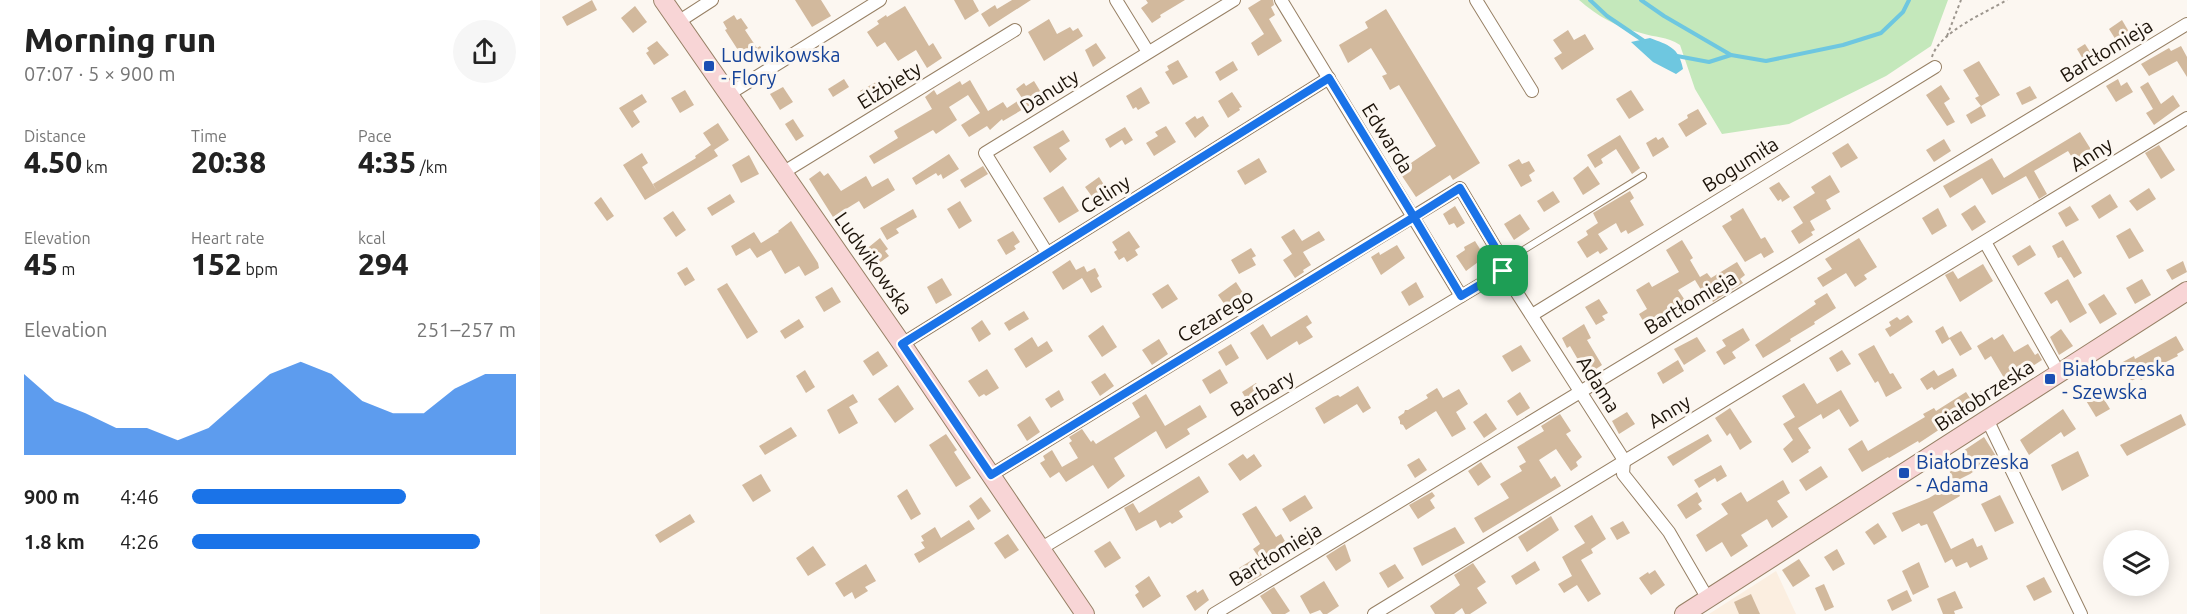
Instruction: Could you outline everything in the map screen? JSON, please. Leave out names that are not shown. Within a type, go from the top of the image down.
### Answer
[{"type":"street","name":"Ludwikowska","points":[[663,0],[784,172],[1085,614]]},
{"type":"street","points":[[678,22],[712,0]]},
{"type":"street","points":[[729,94],[880,0]]},
{"type":"street","points":[[1116,0],[1148,52]]},
{"type":"street","name":"Danuty","points":[[1047,252],[985,153],[1234,0]]},
{"type":"street","name":"Edwarda","points":[[1281,0],[1461,296]]},
{"type":"street","points":[[1476,0],[1532,91]]},
{"type":"street","name":"Bartłomieja","points":[[1214,614],[2187,24]]},
{"type":"street","name":"Elżbiety","points":[[784,172],[1016,30]]},
{"type":"street","name":"Bogumiła","points":[[1532,315],[1935,67]]},
{"type":"street","name":"Celiny","points":[[902,344],[1329,78]]},
{"type":"street","name":"Anny","points":[[1374,614],[2187,118]]},
{"type":"street","name":"Adama","points":[[1460,188],[1532,315],[1624,460],[1623,474],[1669,532],[1708,599]]},
{"type":"street","name":"Cezarego","points":[[991,475],[1460,188]]},
{"type":"street","points":[[1985,242],[2059,373]]},
{"type":"street","name":"Barbary","points":[[1041,549],[1461,296],[1504,266]]},
{"type":"street","name":"Białobrzeska","points":[[1684,614],[2187,291]]},
{"type":"street","points":[[1987,419],[2080,614]]},
{"type":"lane","points":[[1504,266],[1642,176]]},
{"type":"path","points":[[1947,36],[1961,0]]},
{"type":"path","points":[[1935,67],[1931,60],[1934,50],[1947,36],[2007,0]]},
{"type":"shaded area","points":[[1776,571],[1796,614],[1709,614]]},
{"type":"green space","points":[[1579,0],[1948,0],[1931,46],[1886,76],[1789,124],[1722,134],[1695,89],[1680,45],[1616,24],[1600,16]]},
{"type":"water","points":[[1650,38],[1676,51],[1683,69],[1676,74],[1653,62],[1631,42]]},
{"type":"building","points":[[592,0],[597,10],[567,26],[562,17]]},
{"type":"building","points":[[795,0],[821,0],[831,16],[812,27]]},
{"type":"building","points":[[954,0],[973,0],[979,11],[965,20]]},
{"type":"building","points":[[1012,0],[1031,0],[989,27],[981,14],[995,5],[997,9]]},
{"type":"building","points":[[1146,0],[1185,0],[1160,15],[1161,17],[1152,23],[1141,8],[1148,3]]},
{"type":"building","points":[[1261,0],[1273,0],[1274,5],[1271,7],[1275,15],[1269,19],[1282,41],[1258,56],[1251,43],[1264,34],[1248,8]]},
{"type":"building","points":[[635,6],[647,22],[633,33],[621,18]]},
{"type":"building","points":[[905,6],[929,46],[933,43],[942,58],[927,68],[916,50],[898,61],[885,42],[877,47],[867,32],[879,24],[877,21]]},
{"type":"building","points":[[1386,9],[1480,163],[1453,180],[1450,175],[1416,197],[1400,173],[1436,146],[1399,85],[1390,90],[1382,76],[1387,74],[1371,48],[1348,63],[1339,45],[1368,28],[1365,22]]},
{"type":"building","points":[[734,15],[737,20],[741,18],[748,28],[745,30],[757,48],[760,46],[767,57],[757,63],[754,59],[747,64],[725,30],[727,29],[723,22]]},
{"type":"building","points":[[1049,19],[1057,34],[1070,27],[1073,31],[1078,28],[1083,36],[1044,61],[1028,32]]},
{"type":"building","points":[[2122,20],[2132,37],[2119,45],[2109,29]]},
{"type":"building","points":[[1568,30],[1574,40],[1585,34],[1594,49],[1562,70],[1554,58],[1562,53],[1553,40]]},
{"type":"building","points":[[657,41],[669,55],[654,65],[646,53],[649,51],[647,48]]},
{"type":"building","points":[[1096,43],[1106,58],[1093,67],[1085,50]]},
{"type":"building","points":[[2085,44],[2096,61],[2087,66],[2077,49]]},
{"type":"building","points":[[2181,46],[2187,57],[2187,77],[2177,61],[2149,76],[2141,64],[2169,48],[2171,51]]},
{"type":"building","points":[[1178,60],[1188,77],[1173,85],[1165,72],[1169,70],[1167,66]]},
{"type":"building","points":[[1233,61],[1238,70],[1220,81],[1215,72]]},
{"type":"building","points":[[1979,61],[2000,95],[1981,106],[1975,98],[1979,96],[1963,70]]},
{"type":"building","points":[[844,79],[849,87],[833,97],[828,89]]},
{"type":"building","points":[[2118,79],[2121,86],[2127,82],[2133,92],[2116,102],[2106,86]]},
{"type":"building","points":[[970,80],[988,111],[1003,102],[1007,108],[1022,98],[1016,89],[1024,83],[1026,86],[1034,81],[1042,94],[1035,99],[1037,101],[1003,121],[1002,119],[990,130],[987,126],[969,137],[961,125],[980,113],[968,95],[949,107],[957,120],[936,134],[933,130],[874,164],[869,156],[898,138],[894,131],[932,109],[925,97],[934,90],[937,95],[960,81],[962,85]]},
{"type":"building","points":[[876,82],[883,93],[867,103],[860,91]]},
{"type":"building","points":[[2148,82],[2161,104],[2173,95],[2180,106],[2154,125],[2146,113],[2153,109],[2140,87]]},
{"type":"building","points":[[1941,85],[1950,99],[1944,103],[1955,122],[1947,126],[1926,95]]},
{"type":"building","points":[[2030,86],[2037,98],[2022,105],[2016,93]]},
{"type":"building","points":[[783,87],[793,102],[780,110],[770,94]]},
{"type":"building","points":[[1141,87],[1150,103],[1138,110],[1136,107],[1133,109],[1126,96]]},
{"type":"building","points":[[685,90],[694,105],[680,113],[671,98]]},
{"type":"building","points":[[1631,90],[1644,110],[1629,119],[1616,99]]},
{"type":"building","points":[[1232,92],[1242,107],[1228,118],[1218,101]]},
{"type":"building","points":[[642,94],[647,102],[633,111],[640,122],[632,128],[619,108]]},
{"type":"building","points":[[1981,106],[1986,116],[1971,124],[1966,115]]},
{"type":"building","points":[[1698,109],[1707,124],[1686,137],[1678,124]]},
{"type":"building","points":[[1195,116],[1197,119],[1203,116],[1209,126],[1195,138],[1185,123]]},
{"type":"building","points":[[793,119],[804,136],[796,141],[785,124]]},
{"type":"building","points":[[718,123],[729,140],[714,150],[718,156],[645,200],[623,165],[642,153],[648,163],[642,167],[657,191],[653,184],[696,158],[695,156],[711,145],[703,133]]},
{"type":"building","points":[[1166,126],[1176,142],[1154,156],[1146,143],[1158,136],[1155,132]]},
{"type":"building","points":[[1125,127],[1133,140],[1125,145],[1122,140],[1110,148],[1105,139]]},
{"type":"building","points":[[1063,130],[1070,141],[1059,148],[1067,159],[1050,173],[1033,147]]},
{"type":"building","points":[[2080,132],[2097,159],[2080,170],[2068,151],[2034,171],[2047,194],[2039,199],[2026,176],[1992,195],[1982,178],[1950,198],[1943,186],[1992,158],[2004,178]]},
{"type":"building","points":[[1620,135],[1640,168],[1632,174],[1616,149],[1601,159],[1603,163],[1595,168],[1587,155]]},
{"type":"building","points":[[1656,137],[1658,140],[1663,137],[1669,147],[1653,157],[1646,143]]},
{"type":"building","points":[[1944,139],[1951,151],[1934,162],[1926,150]]},
{"type":"building","points":[[1848,143],[1858,158],[1841,168],[1832,153]]},
{"type":"building","points":[[2159,145],[2175,170],[2161,179],[2145,153]]},
{"type":"building","points":[[949,154],[959,169],[943,179],[941,174],[938,176],[936,173],[916,185],[912,178]]},
{"type":"building","points":[[749,155],[759,174],[741,183],[732,165]]},
{"type":"building","points":[[1259,158],[1267,172],[1245,185],[1237,171]]},
{"type":"building","points":[[1519,159],[1522,164],[1529,161],[1535,171],[1529,175],[1532,181],[1521,187],[1508,165]]},
{"type":"building","points":[[983,166],[988,174],[965,188],[960,180]]},
{"type":"building","points":[[1588,166],[1600,184],[1583,195],[1573,178]]},
{"type":"building","points":[[820,171],[824,176],[828,173],[841,191],[866,176],[872,187],[888,178],[895,190],[864,209],[859,201],[833,217],[809,179]]},
{"type":"building","points":[[1830,175],[1840,192],[1826,200],[1831,209],[1810,221],[1815,230],[1811,232],[1813,235],[1799,244],[1791,231],[1803,223],[1793,207],[1815,193],[1811,187]]},
{"type":"building","points":[[1099,177],[1108,191],[1093,198],[1085,187]]},
{"type":"building","points":[[1779,182],[1790,197],[1782,202],[1781,199],[1778,201],[1769,188]]},
{"type":"building","points":[[1063,186],[1079,211],[1059,223],[1043,198]]},
{"type":"building","points":[[2149,188],[2156,199],[2137,211],[2129,201]]},
{"type":"building","points":[[1553,191],[1560,202],[1544,212],[1537,201]]},
{"type":"building","points":[[1630,191],[1634,198],[1630,201],[1644,225],[1628,234],[1626,230],[1621,233],[1616,223],[1598,234],[1608,249],[1600,254],[1598,251],[1587,258],[1577,242],[1588,235],[1586,231],[1598,223],[1593,213]]},
{"type":"building","points":[[730,194],[735,202],[712,216],[707,208]]},
{"type":"building","points":[[2110,194],[2118,207],[2099,219],[2091,206]]},
{"type":"building","points":[[601,197],[614,216],[607,221],[594,203]]},
{"type":"building","points":[[960,201],[972,221],[959,229],[947,209]]},
{"type":"building","points":[[1975,205],[1986,222],[1972,231],[1961,214]]},
{"type":"building","points":[[1455,206],[1465,223],[1457,228],[1454,223],[1449,225],[1443,214]]},
{"type":"building","points":[[2070,206],[2079,220],[2066,227],[2058,213]]},
{"type":"building","points":[[1743,208],[1761,239],[1765,237],[1774,252],[1764,258],[1761,253],[1745,262],[1722,226],[1732,220],[1730,216]]},
{"type":"building","points":[[1938,208],[1947,226],[1932,235],[1922,218]]},
{"type":"building","points":[[913,209],[917,217],[896,229],[899,233],[887,240],[880,228]]},
{"type":"building","points":[[673,211],[686,230],[676,237],[663,218]]},
{"type":"building","points":[[1520,214],[1530,229],[1514,240],[1504,224]]},
{"type":"building","points":[[791,221],[819,268],[805,276],[799,266],[785,274],[771,250],[757,258],[750,248],[736,256],[731,246],[754,232],[761,243]]},
{"type":"building","points":[[2130,228],[2144,251],[2129,259],[2116,236]]},
{"type":"building","points":[[1294,229],[1302,241],[1319,231],[1325,240],[1303,252],[1311,265],[1295,278],[1283,260],[1292,254],[1281,237]]},
{"type":"building","points":[[1013,231],[1020,242],[1014,246],[1016,249],[1006,255],[997,240]]},
{"type":"building","points":[[1129,231],[1140,247],[1135,250],[1138,255],[1127,262],[1124,257],[1119,260],[1112,242]]},
{"type":"building","points":[[880,238],[888,249],[885,251],[889,256],[875,266],[864,251]]},
{"type":"building","points":[[1859,238],[1877,267],[1864,275],[1867,279],[1855,287],[1846,273],[1823,287],[1817,278],[1832,269],[1825,259]]},
{"type":"building","points":[[1682,240],[1693,258],[1690,260],[1700,277],[1707,273],[1711,278],[1737,262],[1745,275],[1740,279],[1743,283],[1713,302],[1706,291],[1703,293],[1695,280],[1678,290],[1691,309],[1676,319],[1671,313],[1655,323],[1657,326],[1649,331],[1639,314],[1647,309],[1636,290],[1649,282],[1652,287],[1679,272],[1666,250]]},
{"type":"building","points":[[2063,240],[2082,273],[2074,278],[2061,257],[2058,258],[2052,246]]},
{"type":"building","points":[[1475,241],[1485,257],[1466,271],[1456,256],[1465,250],[1464,247]]},
{"type":"building","points":[[1397,245],[1405,258],[1381,275],[1371,257],[1379,252],[1380,255]]},
{"type":"building","points":[[2030,245],[2036,255],[2018,266],[2012,256]]},
{"type":"building","points":[[1251,248],[1256,256],[1252,258],[1256,265],[1239,274],[1231,260]]},
{"type":"building","points":[[1070,260],[1076,270],[1084,266],[1087,272],[1095,268],[1102,287],[1091,293],[1082,278],[1063,290],[1052,272]]},
{"type":"building","points":[[2183,261],[2187,272],[2172,280],[2166,270]]},
{"type":"building","points":[[1983,264],[1993,281],[1960,302],[1945,275],[1953,271],[1958,279]]},
{"type":"building","points":[[687,267],[695,280],[685,286],[677,273]]},
{"type":"building","points":[[942,278],[952,295],[936,304],[927,287]]},
{"type":"building","points":[[2068,279],[2087,313],[2070,323],[2057,300],[2051,304],[2044,293]]},
{"type":"building","points":[[2142,279],[2151,295],[2135,304],[2126,288]]},
{"type":"building","points":[[1236,282],[1243,293],[1225,305],[1218,295]]},
{"type":"building","points":[[1416,282],[1424,297],[1409,306],[1401,292]]},
{"type":"building","points":[[727,283],[758,332],[747,339],[717,289]]},
{"type":"building","points":[[1168,284],[1178,299],[1162,309],[1152,294]]},
{"type":"building","points":[[832,287],[841,302],[824,312],[815,297]]},
{"type":"building","points":[[1827,293],[1836,308],[1763,358],[1755,345],[1816,304],[1814,301]]},
{"type":"building","points":[[2104,294],[2117,314],[2100,324],[2088,304]]},
{"type":"building","points":[[1599,299],[1608,313],[1602,316],[1605,320],[1596,325],[1585,307]]},
{"type":"building","points":[[1024,311],[1029,319],[1009,331],[1004,323]]},
{"type":"building","points":[[1307,315],[1312,323],[1306,327],[1313,337],[1299,345],[1297,341],[1267,360],[1250,333],[1263,324],[1271,337]]},
{"type":"building","points":[[1908,315],[1913,322],[1890,337],[1885,329],[1891,326],[1889,322],[1897,317],[1900,320]]},
{"type":"building","points":[[799,319],[804,327],[785,339],[780,331]]},
{"type":"building","points":[[982,320],[991,334],[979,342],[971,328]]},
{"type":"building","points":[[1584,324],[1591,338],[1587,340],[1602,365],[1587,375],[1570,346],[1567,348],[1562,338]]},
{"type":"building","points":[[1103,325],[1117,347],[1102,357],[1088,336]]},
{"type":"building","points":[[1943,326],[1949,338],[1961,331],[1972,349],[1960,356],[1950,339],[1942,344],[1935,331]]},
{"type":"building","points":[[1743,328],[1750,340],[1732,352],[1736,358],[1724,365],[1716,352],[1726,346],[1722,340]]},
{"type":"building","points":[[2061,329],[2073,346],[2059,355],[2050,337]]},
{"type":"building","points":[[2003,334],[2014,352],[2028,344],[2035,355],[2038,353],[2042,360],[2007,383],[1991,356],[1985,360],[1977,346],[1992,337],[1994,340]]},
{"type":"building","points":[[2176,336],[2184,350],[2177,354],[2178,356],[2154,368],[2156,372],[2141,380],[2139,377],[2131,381],[2121,363],[2134,356],[2135,359]]},
{"type":"building","points":[[1032,337],[1038,347],[1047,341],[1053,351],[1026,368],[1014,349]]},
{"type":"building","points":[[1697,337],[1706,351],[1684,365],[1674,349]]},
{"type":"building","points":[[1159,339],[1168,354],[1152,365],[1142,350]]},
{"type":"building","points":[[1231,344],[1239,358],[1226,366],[1218,352]]},
{"type":"building","points":[[1521,345],[1531,361],[1512,372],[1502,356]]},
{"type":"building","points":[[1874,345],[1890,374],[1893,373],[1902,388],[1886,397],[1878,381],[1875,383],[1858,354]]},
{"type":"building","points":[[1842,350],[1851,364],[1837,372],[1829,358]]},
{"type":"building","points":[[878,351],[888,366],[873,376],[863,361]]},
{"type":"building","points":[[1678,360],[1684,371],[1663,384],[1657,373]]},
{"type":"building","points":[[1953,368],[1957,376],[1934,390],[1932,387],[1927,390],[1920,379],[1934,370],[1938,376]]},
{"type":"building","points":[[987,369],[999,388],[986,396],[984,394],[979,397],[968,381]]},
{"type":"building","points":[[1220,369],[1228,383],[1210,394],[1202,380]]},
{"type":"building","points":[[805,370],[815,387],[806,393],[796,376]]},
{"type":"building","points":[[1105,373],[1114,386],[1100,396],[1091,382]]},
{"type":"building","points":[[1256,383],[1265,398],[1251,407],[1242,392]]},
{"type":"building","points":[[1804,383],[1817,404],[1841,390],[1859,421],[1850,427],[1839,409],[1823,419],[1821,414],[1798,428],[1811,448],[1809,452],[1792,463],[1783,449],[1793,440],[1783,424],[1795,417],[1782,396]]},
{"type":"building","points":[[898,385],[914,409],[895,423],[878,399]]},
{"type":"building","points":[[1358,386],[1371,408],[1363,413],[1357,404],[1324,424],[1315,408]]},
{"type":"building","points":[[1437,388],[1443,398],[1459,389],[1468,404],[1456,412],[1466,429],[1452,437],[1436,411],[1406,430],[1400,424],[1398,417],[1405,410],[1428,398],[1426,395]]},
{"type":"building","points":[[1985,388],[1990,396],[1919,443],[1918,441],[1862,472],[1848,449],[1862,440],[1868,451],[1925,417],[1923,414],[1934,408],[1936,411],[1966,392],[1970,398]]},
{"type":"building","points":[[1059,390],[1064,400],[1051,408],[1045,399]]},
{"type":"building","points":[[2099,391],[2110,409],[2096,417],[2085,399]]},
{"type":"building","points":[[1520,392],[1530,408],[1517,416],[1507,401]]},
{"type":"building","points":[[853,394],[858,402],[849,407],[858,423],[839,434],[827,410]]},
{"type":"building","points":[[1146,394],[1165,426],[1200,405],[1207,417],[1187,429],[1190,434],[1166,449],[1156,431],[1114,458],[1125,476],[1108,489],[1093,465],[1066,482],[1059,472],[1050,478],[1040,463],[1045,460],[1043,456],[1052,450],[1062,467],[1078,458],[1069,443],[1072,441],[1069,437],[1082,429],[1091,442],[1093,440],[1096,444],[1140,417],[1132,403]]},
{"type":"building","points":[[1730,408],[1752,442],[1740,450],[1730,433],[1727,436],[1715,418]]},
{"type":"building","points":[[2063,409],[2076,429],[2064,437],[2061,432],[2029,455],[2020,440]]},
{"type":"building","points":[[1627,412],[1635,424],[1619,434],[1612,421]]},
{"type":"building","points":[[1486,413],[1497,429],[1484,438],[1473,422]]},
{"type":"building","points":[[1560,414],[1571,431],[1566,434],[1582,457],[1576,462],[1578,466],[1571,471],[1556,449],[1539,460],[1551,479],[1555,476],[1561,486],[1483,533],[1474,518],[1509,498],[1500,484],[1522,471],[1519,466],[1526,462],[1517,447],[1544,431],[1541,426]]},
{"type":"building","points":[[2181,414],[2186,425],[2127,456],[2120,445]]},
{"type":"building","points":[[1030,416],[1040,432],[1027,441],[1017,425]]},
{"type":"building","points":[[791,427],[797,436],[765,455],[759,446]]},
{"type":"building","points":[[946,434],[957,450],[954,452],[971,478],[956,487],[929,445]]},
{"type":"building","points":[[1708,434],[1712,441],[1673,466],[1667,457]]},
{"type":"building","points":[[1984,437],[1996,456],[1954,482],[1949,470],[1968,459],[1963,451]]},
{"type":"building","points":[[2078,451],[2089,476],[2062,491],[2051,465]]},
{"type":"building","points":[[1243,454],[1247,459],[1254,454],[1262,466],[1240,481],[1228,464]]},
{"type":"building","points":[[1419,458],[1427,470],[1415,478],[1407,465]]},
{"type":"building","points":[[1481,462],[1491,477],[1478,486],[1468,471]]},
{"type":"building","points":[[1721,465],[1727,476],[1717,482],[1715,478],[1699,488],[1694,480]]},
{"type":"building","points":[[1821,466],[1828,477],[1806,491],[1799,480]]},
{"type":"building","points":[[761,474],[771,491],[753,502],[742,485]]},
{"type":"building","points":[[1199,476],[1209,492],[1179,511],[1183,517],[1160,528],[1156,520],[1136,531],[1124,508],[1133,503],[1139,513]]},
{"type":"building","points":[[1783,480],[1790,493],[1777,501],[1788,517],[1772,528],[1767,519],[1741,535],[1748,546],[1731,557],[1722,542],[1706,552],[1696,535],[1728,514],[1721,504],[1741,492],[1747,502]]},
{"type":"building","points":[[1954,483],[1960,496],[1933,512],[1951,549],[1973,538],[1977,547],[1982,545],[1988,559],[1970,568],[1967,562],[1956,567],[1952,559],[1945,563],[1927,524],[1921,526],[1919,523],[1902,532],[1892,513],[1929,498]]},
{"type":"building","points":[[907,489],[921,514],[911,520],[897,496]]},
{"type":"building","points":[[1432,492],[1435,496],[1430,500],[1435,508],[1418,519],[1409,505]]},
{"type":"building","points":[[1697,492],[1702,501],[1698,504],[1702,509],[1686,519],[1677,505]]},
{"type":"building","points":[[1305,495],[1313,508],[1290,522],[1282,509]]},
{"type":"building","points":[[2000,495],[2014,523],[1995,532],[1981,504]]},
{"type":"building","points":[[981,497],[991,511],[978,520],[969,506]]},
{"type":"building","points":[[1256,506],[1276,537],[1281,534],[1286,543],[1274,550],[1276,553],[1262,562],[1253,549],[1260,544],[1242,514]]},
{"type":"building","points":[[690,514],[695,522],[660,543],[655,535]]},
{"type":"building","points":[[1592,515],[1606,539],[1591,549],[1593,553],[1581,560],[1601,594],[1588,602],[1577,585],[1564,593],[1558,584],[1572,576],[1562,557],[1585,543],[1574,526]]},
{"type":"building","points":[[1551,516],[1559,530],[1527,552],[1518,537]]},
{"type":"building","points":[[969,520],[975,529],[919,563],[914,554],[925,548],[921,542],[924,541],[921,536],[935,527],[941,538]]},
{"type":"building","points":[[1623,521],[1630,533],[1617,540],[1610,528]]},
{"type":"building","points":[[1878,523],[1887,537],[1874,545],[1865,532]]},
{"type":"building","points":[[1455,527],[1465,543],[1422,566],[1413,548]]},
{"type":"building","points":[[1008,534],[1019,550],[1005,559],[994,543]]},
{"type":"building","points":[[1110,541],[1121,558],[1105,568],[1094,551]]},
{"type":"building","points":[[1345,544],[1351,561],[1336,571],[1326,556]]},
{"type":"building","points":[[813,546],[826,565],[808,576],[796,558]]},
{"type":"building","points":[[1837,549],[1845,564],[1833,571],[1824,557]]},
{"type":"building","points":[[1799,559],[1810,576],[1793,587],[1782,570]]},
{"type":"building","points":[[1252,560],[1262,575],[1248,583],[1239,568]]},
{"type":"building","points":[[1535,561],[1540,570],[1516,585],[1511,576]]},
{"type":"building","points":[[1919,562],[1929,587],[1913,595],[1902,571]]},
{"type":"building","points":[[1473,563],[1486,582],[1477,588],[1487,603],[1470,614],[1465,614],[1462,608],[1454,614],[1435,614],[1430,606],[1460,585],[1454,575]]},
{"type":"building","points":[[866,564],[876,581],[865,587],[868,591],[855,599],[852,592],[844,597],[835,583]]},
{"type":"building","points":[[1395,564],[1404,578],[1388,588],[1379,573]]},
{"type":"building","points":[[1655,570],[1665,585],[1651,595],[1639,578]]},
{"type":"building","points":[[1149,576],[1161,596],[1143,608],[1135,595],[1139,592],[1135,586]]},
{"type":"building","points":[[2044,577],[2052,592],[2034,601],[2026,586]]},
{"type":"building","points":[[1324,581],[1339,606],[1327,614],[1323,614],[1320,610],[1310,614],[1300,596]]},
{"type":"building","points":[[1824,584],[1834,607],[1825,611],[1815,588]]},
{"type":"building","points":[[1274,587],[1290,611],[1285,614],[1272,614],[1260,596]]},
{"type":"building","points":[[1203,589],[1209,600],[1195,611],[1186,596]]},
{"type":"building","points":[[1907,590],[1912,601],[1892,611],[1887,600]]},
{"type":"building","points":[[1955,591],[1963,608],[1954,611],[1955,614],[1943,614],[1937,599]]},
{"type":"building","points":[[1751,594],[1760,614],[1739,614],[1734,602]]},
{"type":"waterway","points":[[1590,0],[1607,16],[1644,41]]},
{"type":"waterway","points":[[1641,0],[1731,55],[1766,61],[1843,45],[1881,33],[1903,12],[1909,0]]},
{"type":"waterway","points":[[1677,56],[1709,62],[1731,55]]},
{"type":"place","name":"Ludwikowska - Flory","points":[[709,66]]},
{"type":"place","name":"Białobrzeska - Szewska","points":[[2050,379]]},
{"type":"place","name":"Białobrzeska - Adama","points":[[1904,473]]},
{"type":"route","points":[[1503,271],[1461,296],[1414,217],[991,475],[902,344],[1329,78],[1414,217],[1460,188],[1504,262],[1503,271]]}]
